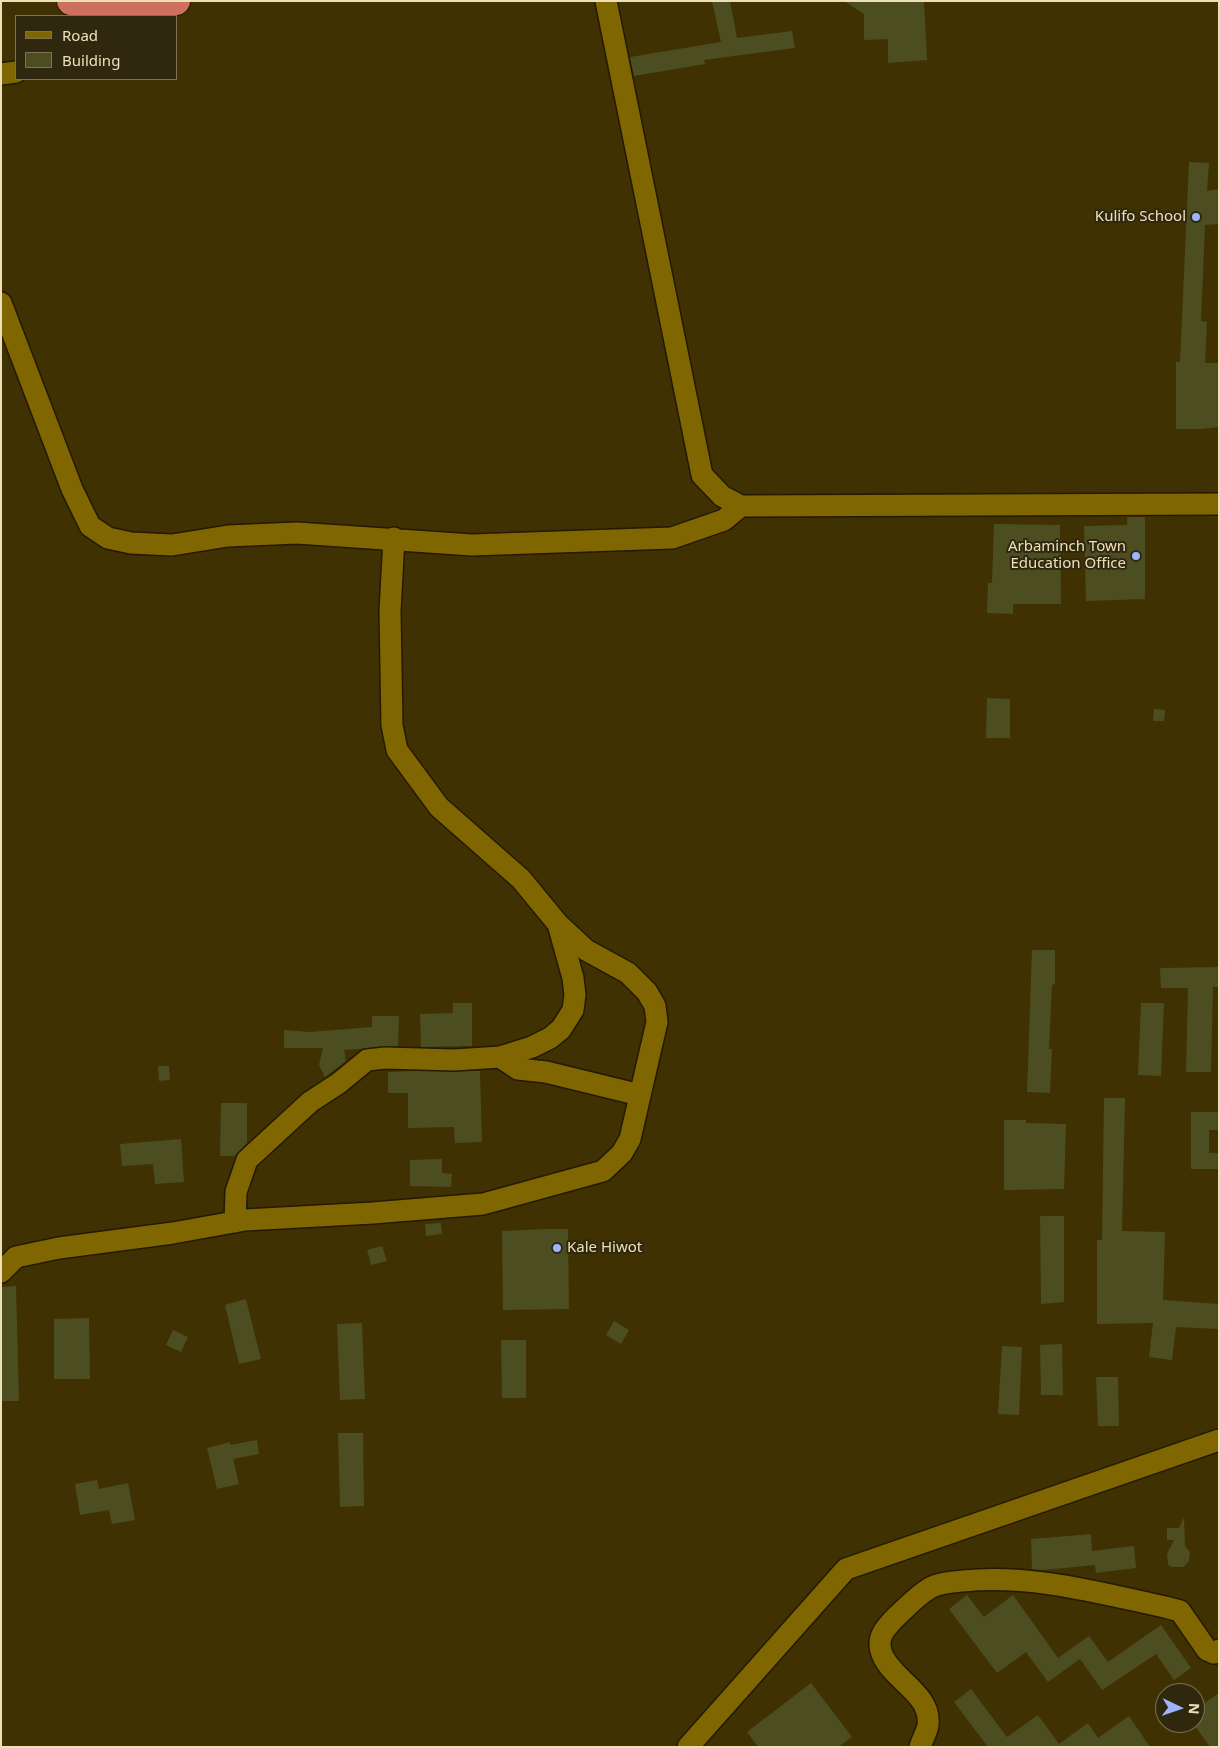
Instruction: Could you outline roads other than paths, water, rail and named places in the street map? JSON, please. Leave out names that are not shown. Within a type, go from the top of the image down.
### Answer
[{"type":"highway","points":[[72,1],[136,13],[176,1]]},
{"type":"street","points":[[606,1],[702,475],[722,496],[741,506],[1219,504]]},
{"type":"street","points":[[1,74],[15,72]]},
{"type":"street","points":[[1,303],[72,489],[90,526],[108,538],[172,545],[228,536],[297,533],[394,538],[472,545],[672,538],[724,520],[741,506]]},
{"type":"street","points":[[1,1272],[9,1256],[173,1233],[235,1222],[483,1204],[603,1171],[622,1153],[630,1139],[657,1022],[655,1006],[647,992],[628,973],[586,950],[558,924],[521,879],[438,807],[397,750],[392,724],[390,611],[394,538]]},
{"type":"street","points":[[235,1222],[236,1192],[247,1160],[310,1102],[339,1083],[367,1060],[385,1058],[454,1060],[500,1057],[532,1047],[550,1038],[561,1028],[573,1010],[575,995],[573,978],[558,924]]},
{"type":"street","points":[[500,1057],[518,1069],[546,1072],[640,1095]]},
{"type":"street","points":[[688,1747],[846,1569],[1219,1440]]},
{"type":"street","points":[[920,1747],[928,1725],[923,1702],[894,1672],[882,1655],[879,1644],[883,1630],[911,1602],[931,1588],[950,1583],[988,1579],[1018,1580],[1055,1584],[1156,1605],[1180,1612],[1206,1650],[1214,1653],[1219,1650]]},
{"type":"place","name":"Kulifo School","points":[[1196,217]]},
{"type":"place","name":"Arbaminch Town Education Office","points":[[1136,556]]},
{"type":"place","name":"Kale Hiwot","points":[[557,1248]]}]
